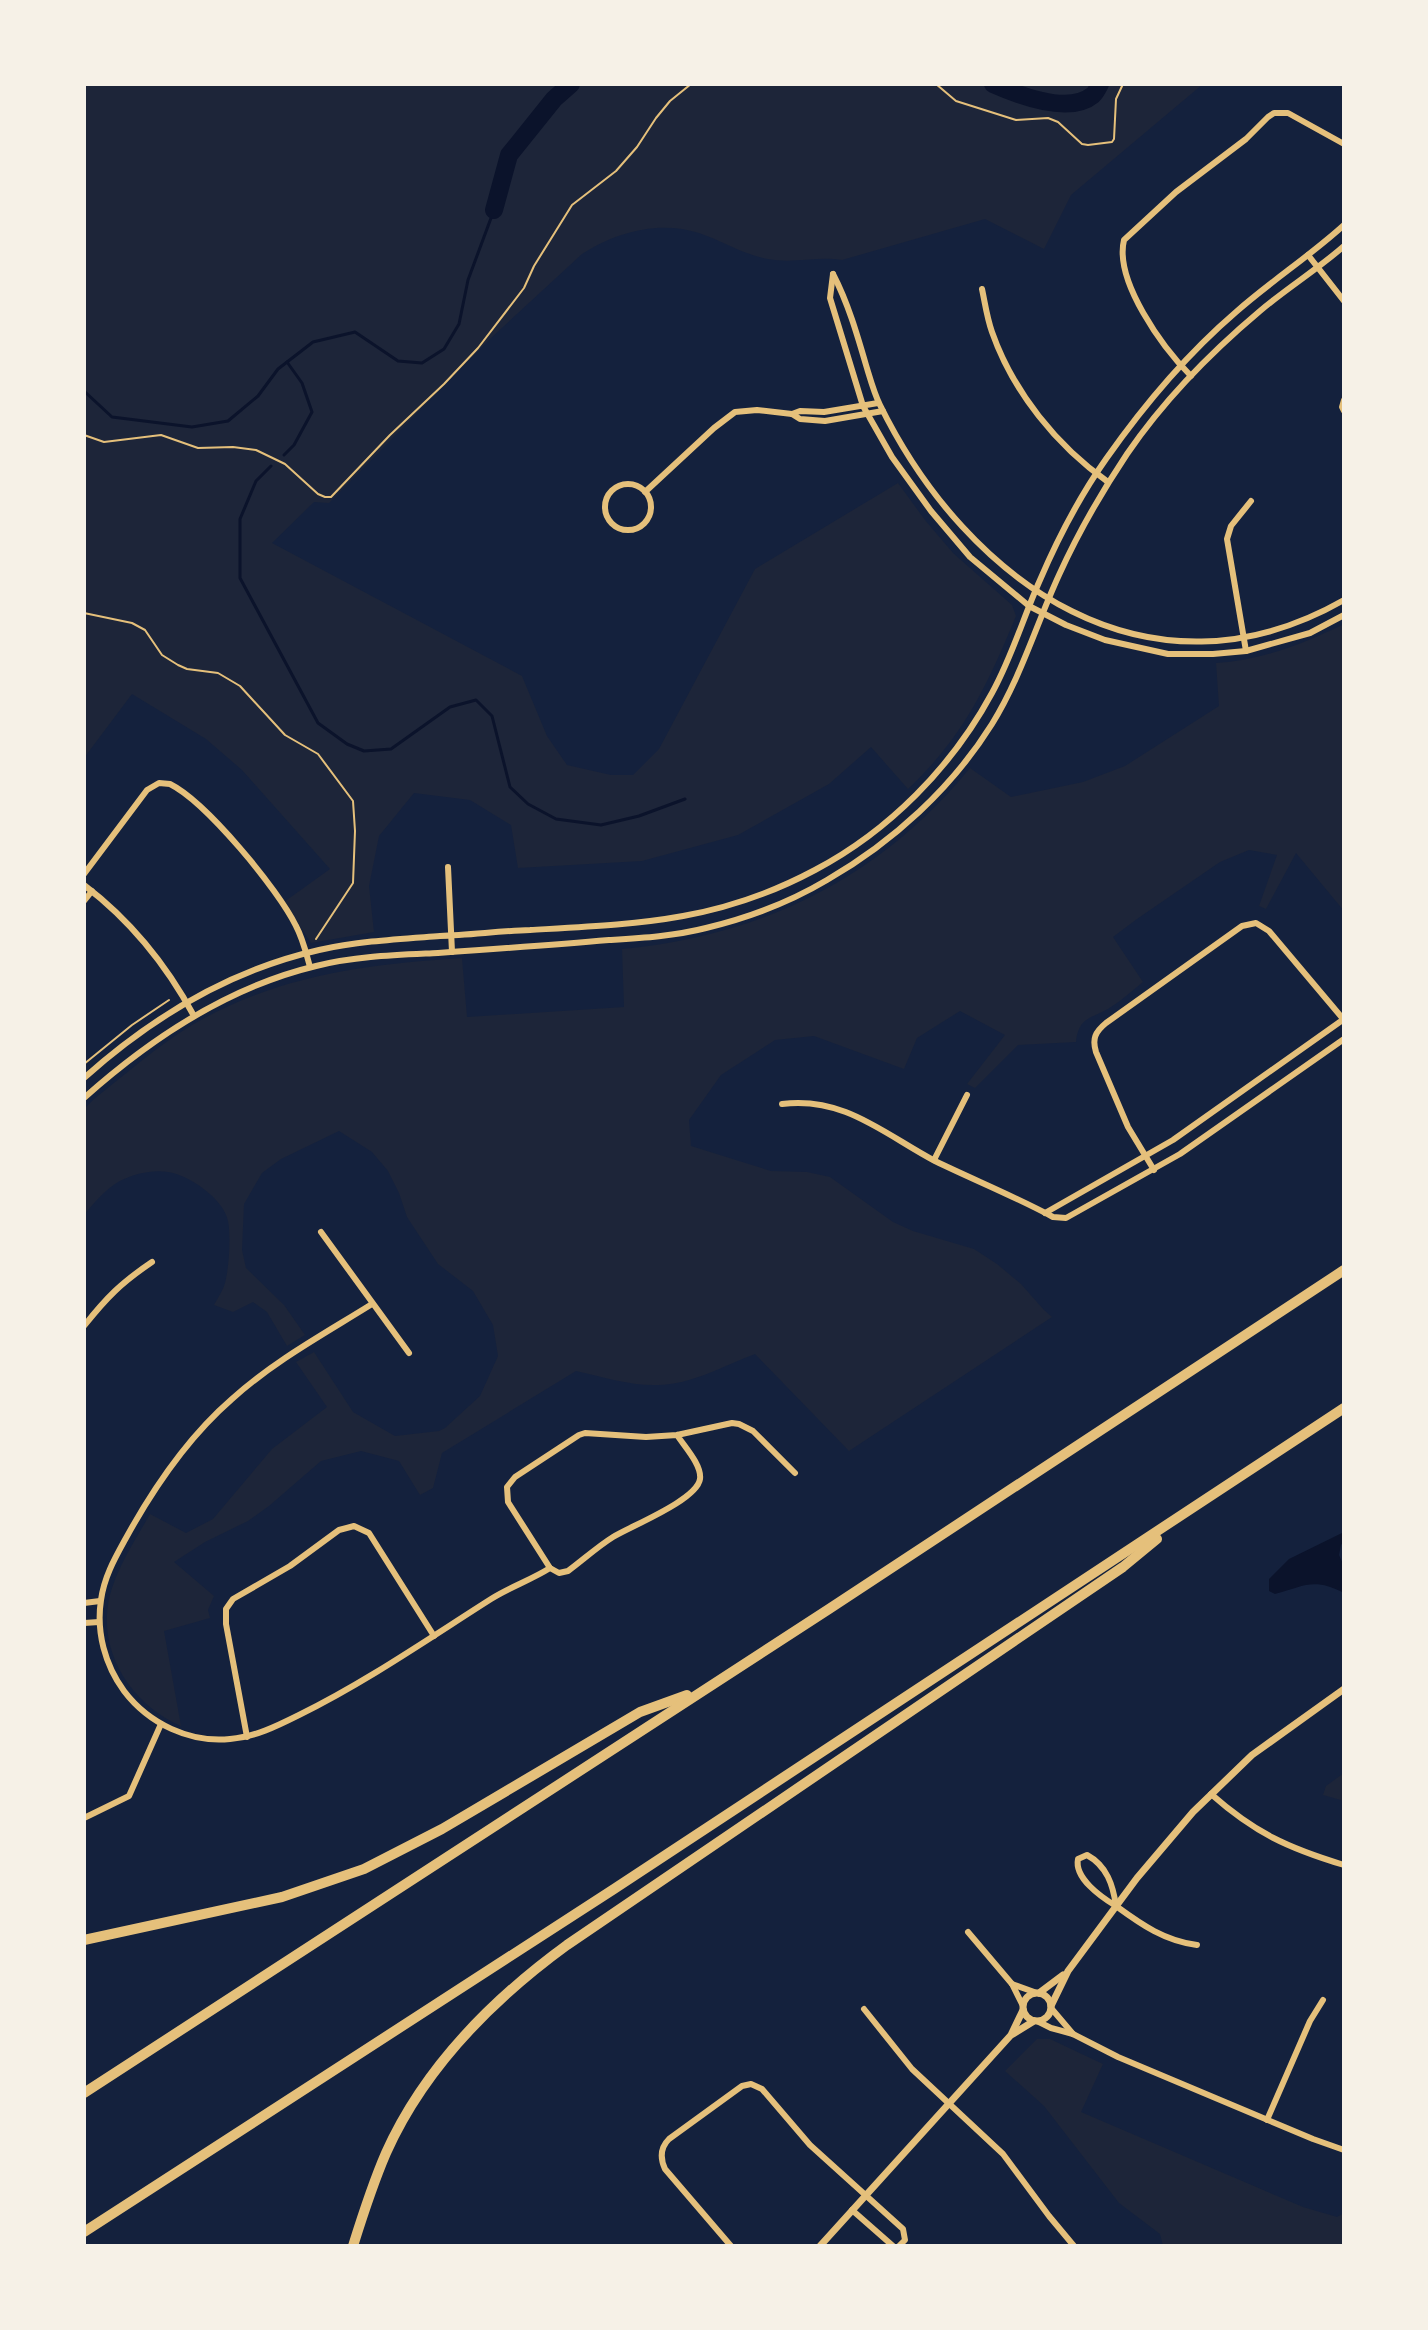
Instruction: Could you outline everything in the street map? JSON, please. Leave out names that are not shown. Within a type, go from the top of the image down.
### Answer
[{"type":"highway","points":[[84,2093],[1344,1270]]},
{"type":"highway","points":[[84,2232],[1344,1408]]},
{"type":"highway","points":[[353,2246],[386,2153],[423,2089],[464,2035],[531,1972],[1123,1567],[1199,1505]]},
{"type":"highway","points":[[84,1940],[282,1897],[364,1869],[442,1829],[640,1712],[704,1689]]},
{"type":"street","points":[[1191,376],[1162,343],[1148,321],[1130,282],[1122,250],[1124,240],[1176,192],[1246,139],[1274,113],[1288,113],[1344,144]]},
{"type":"street","points":[[84,1078],[136,1035],[187,1002],[239,977],[306,953],[366,942],[642,923],[702,914],[745,902],[817,870],[877,830],[919,792],[970,730],[1012,653],[1057,542],[1096,474],[1131,424],[1180,365],[1239,309],[1344,225]]},
{"type":"street","points":[[84,1098],[125,1063],[194,1016],[267,982],[310,967],[374,957],[587,942],[706,928],[758,912],[824,882],[870,853],[946,784],[982,738],[1026,658],[1078,537],[1108,482],[1145,429],[1235,332],[1344,246]]},
{"type":"street","points":[[1308,255],[1344,301]]},
{"type":"street","points":[[1344,600],[1297,623],[1244,637],[1200,641],[1168,640],[1110,628],[1049,600],[982,547],[942,504],[906,453],[878,403],[845,297],[833,274],[830,298],[863,406],[892,457],[931,511],[970,557],[1029,606],[1105,640],[1168,654],[1246,651],[1310,633],[1344,615]]},
{"type":"street","points":[[982,289],[993,335],[1020,387],[1043,422],[1074,455],[1108,482]]},
{"type":"street","points":[[1344,400],[1344,411]]},
{"type":"street","points":[[792,414],[878,403]]},
{"type":"street","points":[[645,492],[735,412],[757,410],[825,421],[883,411]]},
{"type":"street","points":[[632,484],[645,492],[651,504],[644,523],[632,530],[612,524],[605,511],[607,497],[612,490],[632,484]]},
{"type":"street","points":[[1246,651],[1227,539],[1231,526],[1251,501]]},
{"type":"street","points":[[931,511],[942,504]]},
{"type":"street","points":[[1168,640],[1168,654]]},
{"type":"street","points":[[970,730],[982,738]]},
{"type":"street","points":[[84,874],[149,787],[159,783],[170,784],[222,829],[261,874],[295,923],[310,967]]},
{"type":"street","points":[[448,867],[452,952]]},
{"type":"street","points":[[817,870],[824,882]]},
{"type":"street","points":[[84,885],[112,908],[152,950],[194,1016]]},
{"type":"street","points":[[84,901],[92,891]]},
{"type":"street","points":[[702,914],[706,928]]},
{"type":"street","points":[[1045,1213],[1146,1157],[1344,1020],[1263,926],[1250,923],[1242,926],[1106,1023],[1094,1039],[1113,1097],[1128,1127],[1146,1157],[1154,1170]]},
{"type":"street","points":[[586,927],[587,942]]},
{"type":"street","points":[[782,1104],[816,1103],[864,1119],[934,1160],[1061,1219],[1073,1216],[1154,1170],[1344,1039]]},
{"type":"street","points":[[1244,1089],[1253,1102]]},
{"type":"street","points":[[934,1160],[967,1095]]},
{"type":"street","points":[[321,1232],[409,1353]]},
{"type":"street","points":[[84,1326],[124,1281],[152,1262]]},
{"type":"street","points":[[372,1304],[280,1361],[232,1399],[193,1437],[153,1491],[111,1567],[100,1601],[102,1646],[113,1675],[139,1708],[161,1724],[201,1738],[247,1737],[329,1700],[496,1596],[550,1568]]},
{"type":"street","points":[[677,1435],[699,1472],[700,1481],[692,1492],[615,1536],[568,1571],[559,1573],[550,1568],[508,1502],[506,1491],[511,1480],[585,1433],[646,1437],[739,1424],[753,1431],[795,1473]]},
{"type":"street","points":[[247,1737],[226,1624],[226,1609],[233,1599],[299,1560],[339,1530],[354,1526],[369,1533],[434,1636]]},
{"type":"street","points":[[84,1603],[100,1601]]},
{"type":"street","points":[[84,1623],[99,1622]]},
{"type":"street","points":[[820,2246],[1011,2035],[1046,2018],[1068,1971],[1171,1836],[1252,1755],[1344,1689]]},
{"type":"street","points":[[84,1818],[129,1796],[161,1724]]},
{"type":"street","points":[[1211,1794],[1244,1821],[1283,1844],[1344,1865]]},
{"type":"street","points":[[1116,1906],[1113,1881],[1090,1856],[1080,1856],[1076,1864],[1078,1870],[1100,1897],[1159,1934],[1178,1942],[1197,1945]]},
{"type":"street","points":[[968,1932],[1012,1984],[1026,2016],[1344,2150]]},
{"type":"street","points":[[1011,2035],[1026,1998],[1068,1971]]},
{"type":"street","points":[[1012,1984],[1046,1996],[1073,2034]]},
{"type":"street","points":[[1267,2120],[1310,2021],[1323,2000]]},
{"type":"street","points":[[864,2009],[904,2061],[1003,2154],[1074,2246]]},
{"type":"street","points":[[731,2246],[665,2169],[661,2154],[669,2139],[742,2086],[751,2084],[762,2089],[810,2145],[905,2232],[905,2240],[896,2246],[852,2210]]},
{"type":"path","points":[[84,435],[104,442],[161,435],[198,448],[256,450],[308,482],[318,494],[328,498],[335,494],[478,348],[524,288],[572,205],[616,171],[670,101],[691,84]]},
{"type":"path","points":[[936,84],[956,101],[1016,120],[1048,118],[1058,122],[1082,144],[1088,145],[1112,142],[1114,139],[1116,99],[1123,84]]},
{"type":"path","points":[[84,613],[132,623],[145,630],[162,655],[178,665],[218,673],[240,686],[285,735],[318,754],[353,801],[353,883],[316,939]]},
{"type":"path","points":[[84,1064],[169,1000]]},
{"type":"shaded area","points":[[84,84],[1203,84],[1071,195],[1044,249],[985,219],[842,260],[768,259],[699,233],[669,228],[638,230],[595,246],[582,254],[490,339],[329,503],[314,502],[272,543],[522,676],[547,736],[567,765],[611,775],[633,775],[659,749],[755,569],[898,483],[953,553],[1012,605],[1016,616],[972,709],[928,769],[908,789],[871,747],[829,784],[738,835],[642,861],[518,868],[511,825],[470,800],[414,793],[379,836],[369,886],[374,932],[311,943],[284,902],[330,869],[242,770],[206,739],[132,694],[84,758]]},
{"type":"shaded area","points":[[1344,624],[1344,911],[1296,853],[1266,909],[1259,906],[1277,855],[1249,850],[1220,862],[1113,937],[1143,982],[1115,1004],[1084,1022],[1076,1042],[1018,1045],[975,1088],[967,1084],[1005,1035],[960,1011],[917,1038],[904,1069],[814,1036],[775,1040],[721,1075],[689,1120],[691,1146],[771,1171],[807,1172],[830,1177],[893,1222],[974,1249],[1021,1284],[1052,1317],[849,1451],[755,1354],[695,1378],[670,1384],[638,1384],[576,1371],[442,1453],[433,1488],[420,1495],[399,1461],[361,1451],[321,1461],[248,1521],[205,1542],[174,1562],[214,1596],[208,1610],[210,1618],[164,1631],[181,1726],[162,1716],[130,1687],[111,1649],[107,1628],[113,1585],[125,1558],[150,1514],[186,1533],[213,1519],[272,1449],[327,1407],[296,1362],[314,1352],[353,1412],[395,1436],[445,1428],[480,1396],[498,1356],[493,1325],[473,1291],[438,1264],[407,1217],[388,1171],[372,1152],[339,1131],[281,1159],[262,1173],[244,1204],[242,1250],[246,1268],[284,1305],[305,1335],[287,1346],[267,1312],[253,1302],[233,1312],[214,1305],[226,1277],[229,1227],[220,1204],[204,1189],[176,1174],[155,1171],[140,1174],[111,1187],[84,1215],[84,1109],[94,1099],[192,1025],[256,995],[322,975],[391,964],[462,958],[467,1017],[624,1007],[622,949],[723,931],[815,895],[897,841],[935,807],[970,768],[1011,797],[1083,782],[1125,766],[1219,706],[1216,663],[1282,650]]},
{"type":"shaded area","points":[[1344,1532],[1339,1555],[1344,1566],[1344,1593],[1317,1584],[1275,1594],[1269,1591],[1269,1579],[1289,1559]]},
{"type":"shaded area","points":[[1344,1773],[1344,1801],[1323,1795],[1326,1786]]},
{"type":"shaded area","points":[[1037,2039],[1050,2039],[1103,2064],[1081,2112],[1303,2207],[1337,2217],[1344,2213],[1344,2246],[1163,2246],[1160,2234],[1119,2203],[1044,2106],[1005,2071]]},
{"type":"waterway","points":[[494,210],[509,155],[554,99],[571,84]]},
{"type":"waterway","points":[[993,84],[1057,103],[1083,101],[1093,95],[1100,84]]},
{"type":"waterway","points":[[84,391],[112,417],[192,427],[228,421],[258,396],[278,369],[313,342],[355,332],[398,361],[422,363],[444,349],[459,324],[468,280],[494,210]]},
{"type":"waterway","points":[[284,455],[294,445],[312,412],[302,383],[287,362]]},
{"type":"waterway","points":[[271,466],[256,481],[240,519],[240,578],[318,723],[347,744],[364,751],[391,749],[450,707],[476,700],[492,716],[510,787],[528,804],[556,819],[601,825],[639,816],[685,799]]}]
